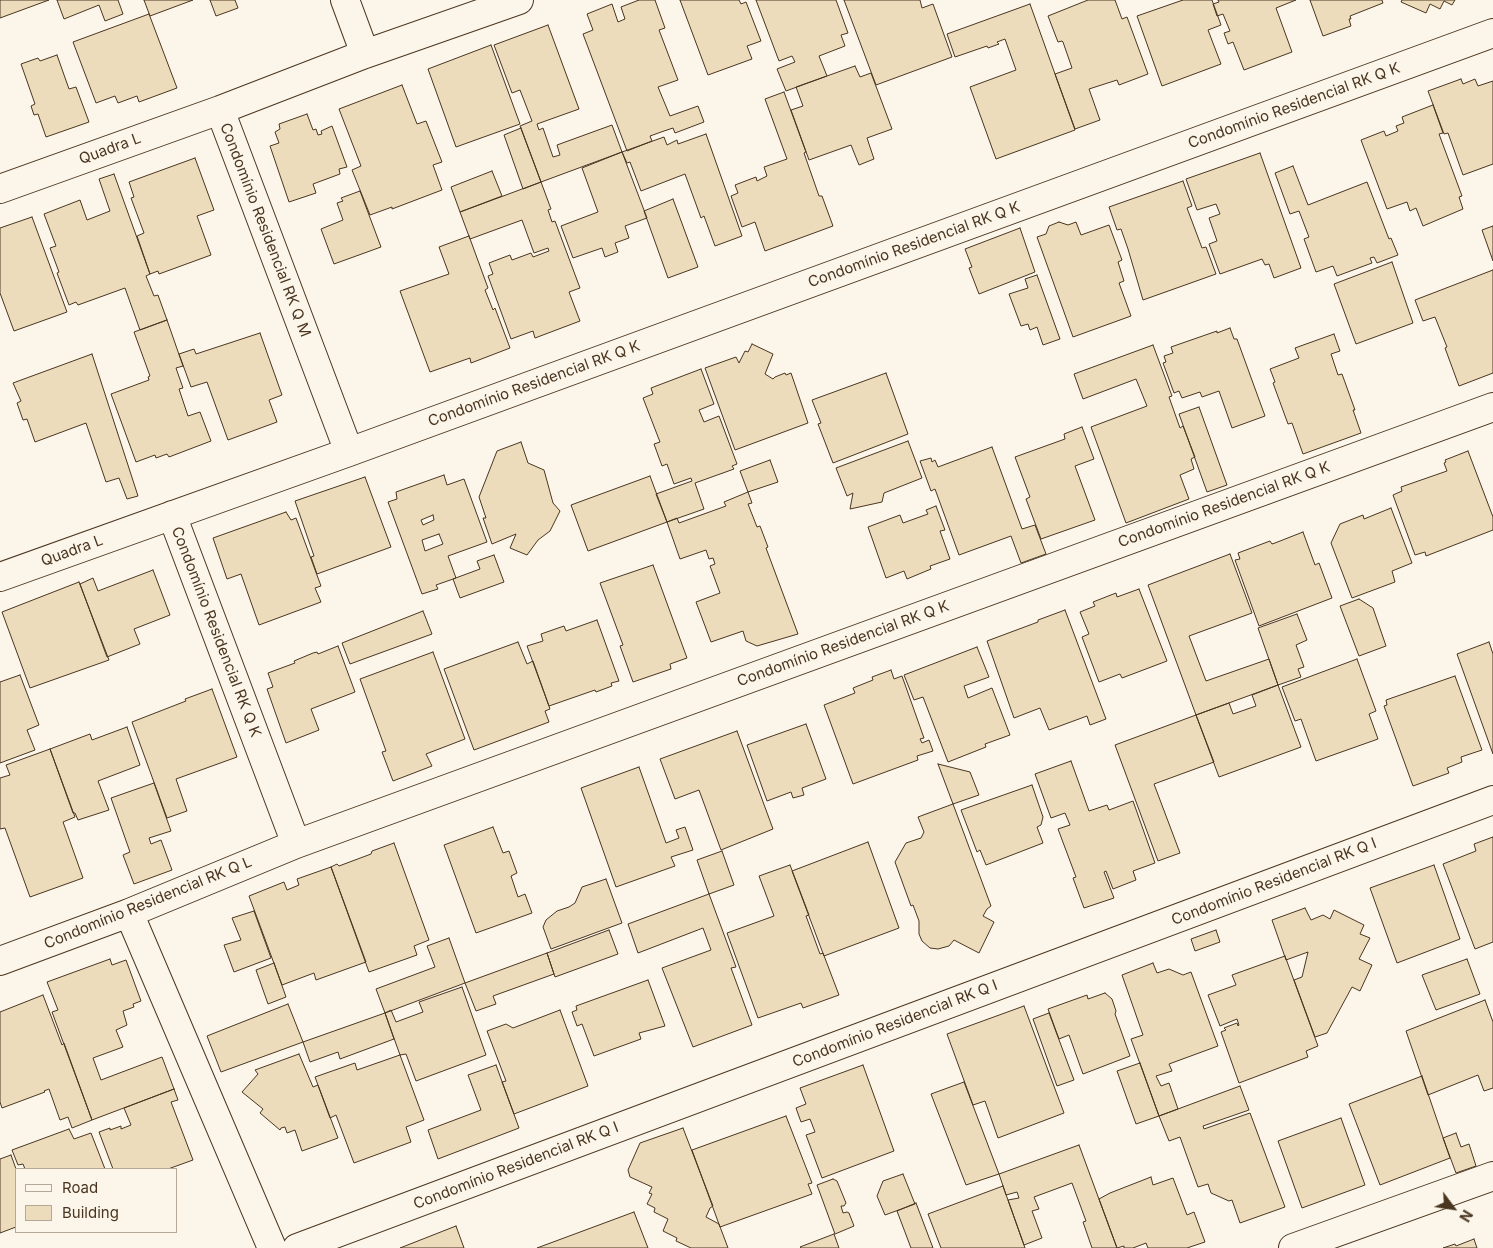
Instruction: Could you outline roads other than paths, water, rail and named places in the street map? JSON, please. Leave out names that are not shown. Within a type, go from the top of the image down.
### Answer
[{"type":"street","points":[[344,0],[365,54]]},
{"type":"street","name":"Condomínio Residencial RK Q M","points":[[349,452],[220,110],[365,54],[519,0]]},
{"type":"street","name":"Condomínio Residencial RK Q K","points":[[1493,33],[172,515],[296,844],[1493,407]]},
{"type":"street","name":"Quadra L","points":[[0,189],[220,110]]},
{"type":"street","name":"Quadra L","points":[[0,577],[172,515]]},
{"type":"street","name":"Condomínio Residencial RK Q I","points":[[297,1248],[1493,800]]},
{"type":"street","name":"Condomínio Residencial RK Q L","points":[[0,961],[129,913],[296,844]]},
{"type":"street","points":[[129,913],[272,1248]]},
{"type":"street","points":[[1293,1248],[1493,1176]]}]
